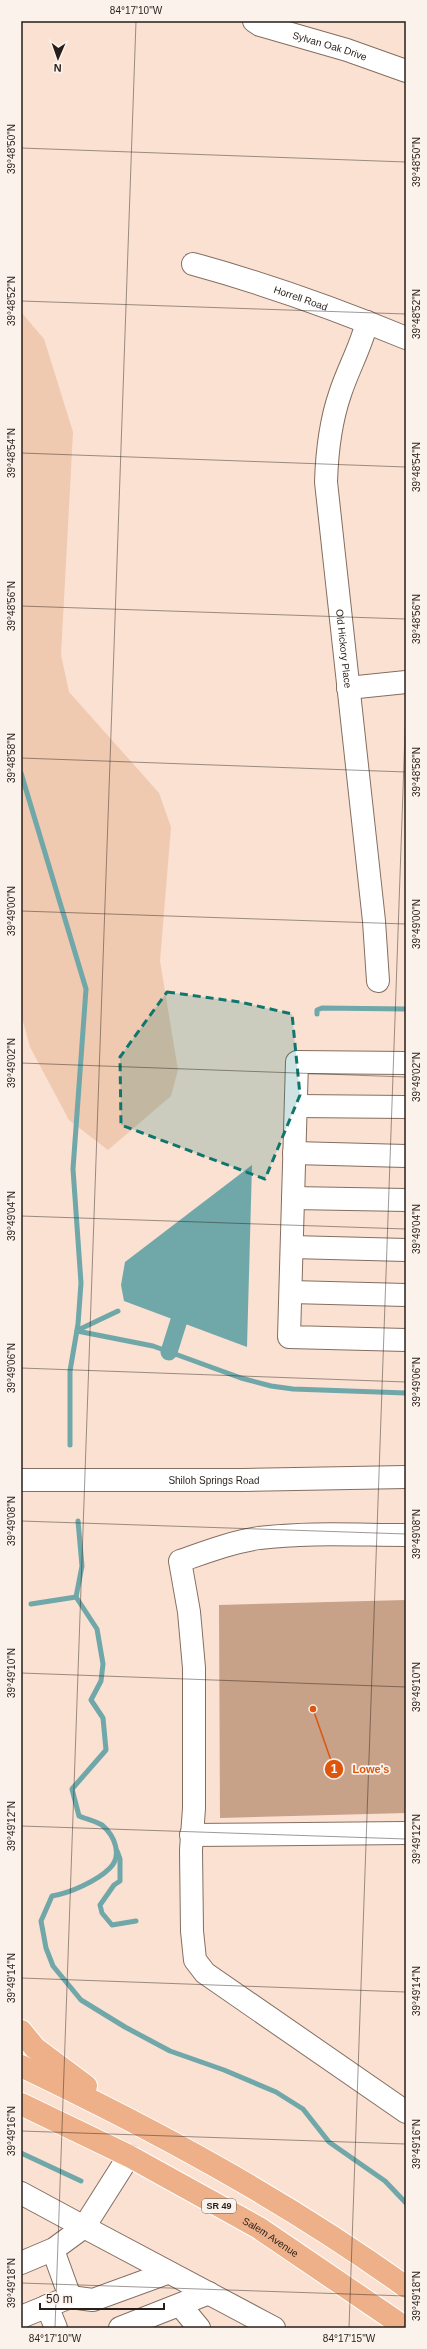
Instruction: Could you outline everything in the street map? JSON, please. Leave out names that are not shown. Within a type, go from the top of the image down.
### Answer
[{"type":"highway","points":[[21,2031],[35,2048],[72,2077],[158,2134]]},
{"type":"highway","points":[[21,2066],[158,2134],[253,2186],[406,2287]]},
{"type":"highway","name":"Salem Avenue","points":[[21,2104],[129,2156],[259,2228],[406,2328]]},
{"type":"highway","points":[[346,2287],[406,2317]]},
{"type":"street","name":"Sylvan Oak Drive","points":[[254,21],[260,25],[346,50],[406,71]]},
{"type":"street","name":"Horrell Road","points":[[193,264],[253,281],[367,322],[406,338]]},
{"type":"street","name":"Old Hickory Place","points":[[367,322],[340,394],[330,427],[326,454],[326,482],[374,921],[378,981]]},
{"type":"street","points":[[348,688],[406,682]]},
{"type":"street","points":[[406,1063],[297,1062],[289,1337],[406,1340]]},
{"type":"street","points":[[296,1106],[406,1107]]},
{"type":"street","points":[[294,1153],[406,1156]]},
{"type":"street","points":[[293,1198],[406,1200]]},
{"type":"street","points":[[292,1247],[406,1250]]},
{"type":"street","points":[[291,1292],[406,1295]]},
{"type":"street","name":"Shiloh Springs Road","points":[[25,1480],[406,1477]]},
{"type":"street","points":[[406,1535],[312,1535],[259,1538],[223,1546],[180,1561],[189,1612],[194,1668],[194,1808],[191,1835],[192,1932],[195,1960],[205,1973],[406,2112]]},
{"type":"street","points":[[191,1835],[406,1833]]},
{"type":"street","points":[[21,2263],[53,2250],[84,2227],[129,2156]]},
{"type":"street","points":[[21,2193],[167,2273],[274,2328]]},
{"type":"street","points":[[53,2250],[70,2297]]},
{"type":"street","points":[[21,2317],[70,2297],[92,2300],[167,2273]]},
{"type":"street","points":[[120,2328],[208,2294]]},
{"type":"street","points":[[180,2304],[199,2328]]},
{"type":"street","points":[[47,2306],[56,2328]]},
{"type":"highlighted area","points":[[167,992],[240,1002],[292,1014],[300,1095],[265,1179],[121,1125],[120,1057]]},
{"type":"shaded area","points":[[21,312],[44,339],[73,432],[61,655],[69,692],[159,793],[171,827],[160,961],[178,1070],[171,1096],[108,1150],[69,1120],[30,1047],[21,1014]]},
{"type":"water","points":[[252,1165],[247,1347],[124,1301],[121,1285],[125,1262]]},
{"type":"building","points":[[406,1600],[406,1813],[220,1818],[219,1605]]},
{"type":"waterway","points":[[21,773],[86,989],[73,1169],[81,1283],[78,1324],[70,1371],[70,1445]]},
{"type":"waterway","points":[[317,1014],[317,1010],[322,1008],[406,1009]]},
{"type":"waterway","points":[[78,1330],[118,1311]]},
{"type":"waterway","points":[[169,1352],[181,1314]]},
{"type":"waterway","points":[[77,1331],[153,1346],[241,1378],[271,1386],[293,1389],[406,1393]]},
{"type":"waterway","points":[[78,1521],[82,1566],[76,1597],[97,1629],[103,1664],[101,1681],[91,1700],[103,1718],[106,1750],[72,1789],[79,1816],[96,1822],[106,1829],[115,1845],[116,1857],[110,1868],[91,1882],[52,1896],[41,1921],[46,1948],[53,1966],[81,2000],[125,2027],[170,2051],[224,2070],[276,2092],[303,2109],[329,2142],[385,2181],[406,2203]]},
{"type":"waterway","points":[[31,1604],[76,1597]]},
{"type":"waterway","points":[[117,1851],[120,1859],[120,1881],[114,1885],[100,1905],[102,1913],[112,1925],[136,1921]]},
{"type":"waterway","points":[[21,2153],[81,2181]]},
{"type":"place","name":"Lowe's","points":[[313,1709]]}]
